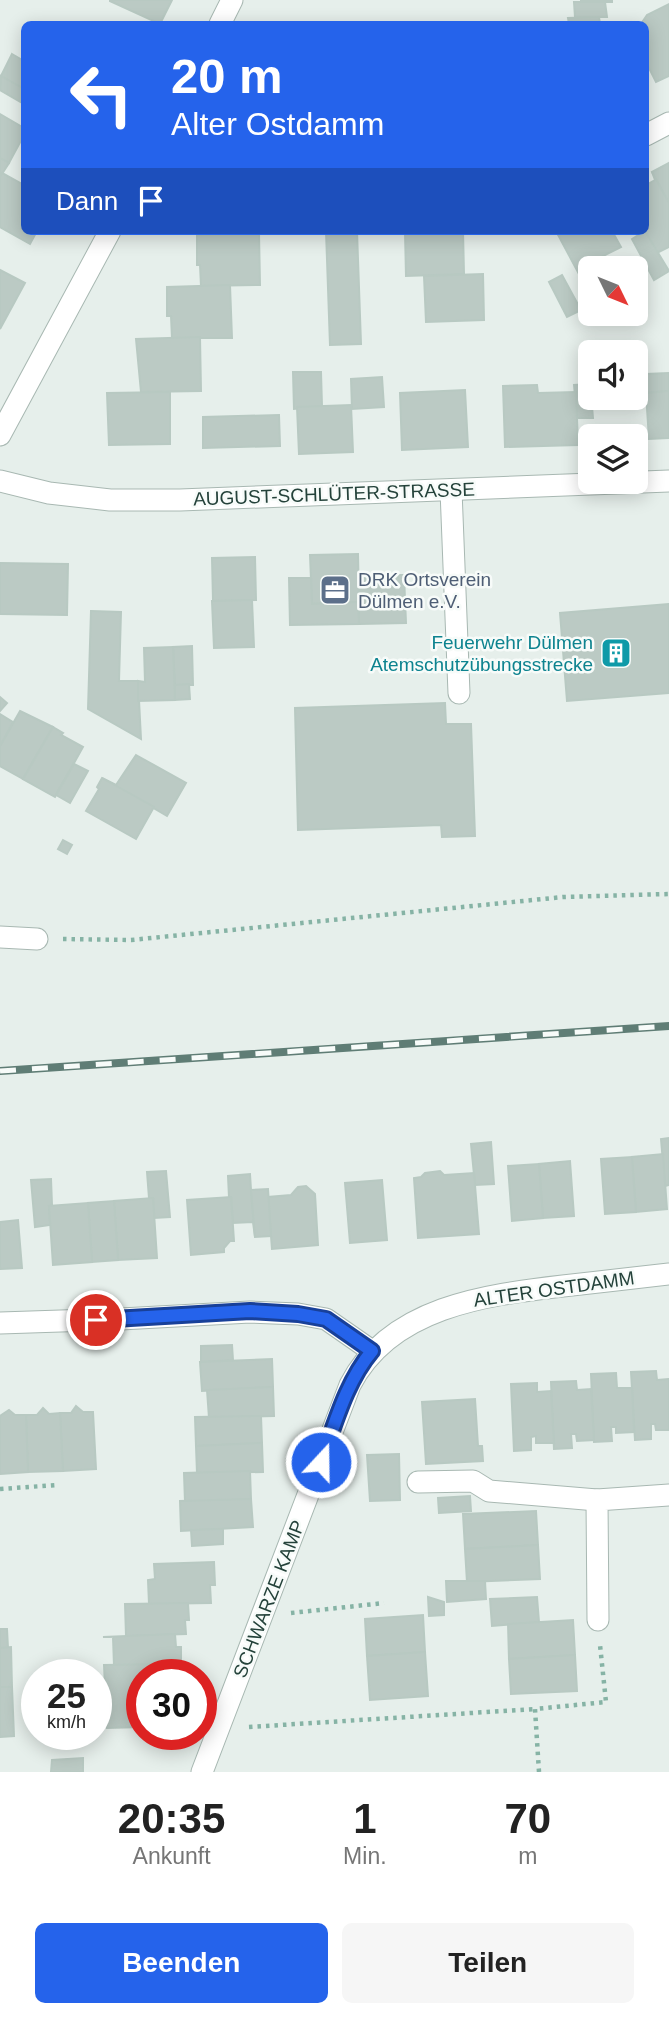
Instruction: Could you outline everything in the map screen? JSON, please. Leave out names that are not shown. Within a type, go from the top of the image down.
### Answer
[{"type":"street","points":[[221,21],[232,0]]},
{"type":"street","points":[[649,133],[669,122]]},
{"type":"street","points":[[0,435],[108,235]]},
{"type":"street","name":"AUGUST-SCHLÜTER-STRASSE","points":[[0,481],[49,493],[110,499],[180,500],[669,481]]},
{"type":"street","points":[[451,491],[459,693]]},
{"type":"street","points":[[0,937],[37,939]]},
{"type":"street","name":"ALTER OSTDAMM","points":[[372,1351],[416,1320],[459,1303],[504,1293],[669,1274]]},
{"type":"street","points":[[0,1323],[250,1311],[298,1314],[326,1319],[372,1351]]},
{"type":"street","name":"SCHWARZE KAMP","points":[[202,1772],[350,1385],[359,1366],[372,1351]]},
{"type":"street","points":[[418,1482],[473,1481],[489,1490],[597,1500],[669,1496]]},
{"type":"street","points":[[597,1500],[598,1620]]},
{"type":"path","points":[[37,939],[131,940],[563,897],[669,894]]},
{"type":"path","points":[[0,1489],[57,1485]]},
{"type":"path","points":[[264,1615],[384,1603]]},
{"type":"path","points":[[219,1729],[606,1702],[598,1620]]},
{"type":"path","points":[[535,1709],[539,1772]]},
{"type":"building","points":[[110,0],[172,0],[162,21],[153,21]]},
{"type":"building","points":[[612,0],[612,2],[581,2]]},
{"type":"building","points":[[574,2],[605,2],[607,17],[575,17]]},
{"type":"building","points":[[669,4],[669,76],[656,82],[649,68],[649,21],[643,21],[647,15]]},
{"type":"building","points":[[599,17],[600,21],[568,21],[568,18]]},
{"type":"building","points":[[12,54],[21,59],[21,87],[1,76]]},
{"type":"building","points":[[1,76],[21,87],[21,102],[0,90]]},
{"type":"building","points":[[0,114],[21,126],[21,141],[9,163],[0,158]]},
{"type":"building","points":[[0,158],[9,163],[0,177]]},
{"type":"building","points":[[669,163],[669,203],[652,172]]},
{"type":"building","points":[[652,172],[669,203],[669,247],[657,253],[647,235],[649,183],[655,180]]},
{"type":"building","points":[[2,173],[21,183],[21,235],[35,235],[30,244],[0,227]]},
{"type":"building","points":[[197,235],[259,235],[260,285],[201,286],[200,265],[197,265]]},
{"type":"building","points":[[326,235],[357,235],[361,344],[330,345]]},
{"type":"building","points":[[405,235],[463,235],[464,274],[406,276]]},
{"type":"building","points":[[558,235],[614,235],[621,247],[603,256],[578,256],[578,272]]},
{"type":"building","points":[[638,235],[647,235],[669,271],[654,280],[648,269],[648,256],[641,256],[632,239]]},
{"type":"building","points":[[0,270],[25,283],[0,329]]},
{"type":"building","points":[[483,274],[484,320],[426,322],[424,276]]},
{"type":"building","points":[[562,275],[578,304],[578,312],[567,317],[549,282]]},
{"type":"building","points":[[230,285],[232,338],[172,338],[171,316],[167,316],[167,287]]},
{"type":"building","points":[[200,337],[201,391],[141,392],[136,339]]},
{"type":"building","points":[[293,372],[321,372],[322,406],[294,409]]},
{"type":"building","points":[[669,373],[669,391],[648,393],[648,374]]},
{"type":"building","points":[[382,377],[384,407],[352,409],[351,379]]},
{"type":"building","points":[[537,385],[538,393],[576,392],[578,445],[505,447],[503,386]]},
{"type":"building","points":[[574,385],[578,385],[578,410],[592,410],[593,418],[577,418]]},
{"type":"building","points":[[465,390],[468,447],[402,450],[400,393]]},
{"type":"building","points":[[669,391],[669,438],[649,439],[648,393]]},
{"type":"building","points":[[170,392],[170,444],[109,445],[107,393]]},
{"type":"building","points":[[351,405],[353,452],[299,454],[297,407]]},
{"type":"building","points":[[279,415],[280,446],[203,448],[203,417]]},
{"type":"building","name":"DRK Ortsverein Dülmen e.V.","points":[[358,554],[359,602],[312,604],[310,555]]},
{"type":"building","points":[[255,557],[256,600],[213,601],[212,558]]},
{"type":"building","points":[[0,563],[68,564],[67,615],[0,614]]},
{"type":"building","points":[[382,575],[382,578],[404,575],[406,623],[359,624],[359,576],[379,578]]},
{"type":"building","points":[[289,578],[311,578],[312,604],[358,602],[359,624],[290,625]]},
{"type":"building","points":[[252,600],[254,647],[214,648],[212,601]]},
{"type":"building","name":"Feuerwehr Dülmen Atemschutzübungsstrecke","points":[[669,604],[669,693],[567,701],[560,613]]},
{"type":"building","points":[[91,611],[121,612],[119,681],[138,681],[141,739],[88,709]]},
{"type":"building","points":[[192,646],[193,685],[175,685],[173,647]]},
{"type":"building","points":[[173,647],[175,700],[138,701],[138,681],[145,682],[144,648]]},
{"type":"building","points":[[189,684],[190,699],[175,700],[175,685]]},
{"type":"building","points":[[0,697],[7,703],[0,711]]},
{"type":"building","points":[[445,703],[446,724],[471,724],[475,836],[442,837],[441,825],[298,830],[295,708]]},
{"type":"building","points":[[20,711],[53,727],[23,779],[0,766],[0,746]]},
{"type":"building","points":[[0,714],[13,722],[0,746]]},
{"type":"building","points":[[53,727],[63,733],[61,735],[83,747],[55,797],[23,779]]},
{"type":"building","points":[[136,755],[186,783],[167,816],[102,778],[116,785]]},
{"type":"building","points":[[74,764],[88,771],[70,803],[56,795]]},
{"type":"building","points":[[102,778],[154,807],[136,839],[86,811]]},
{"type":"building","points":[[63,840],[72,845],[67,854],[58,849]]},
{"type":"building","points":[[669,1138],[669,1185],[665,1186],[661,1139]]},
{"type":"building","points":[[491,1142],[494,1184],[475,1185],[471,1144]]},
{"type":"building","points":[[663,1154],[667,1209],[636,1212],[632,1157]]},
{"type":"building","points":[[632,1157],[636,1212],[605,1214],[601,1159]]},
{"type":"building","points":[[570,1161],[574,1216],[543,1218],[539,1164]]},
{"type":"building","points":[[539,1164],[543,1218],[512,1221],[508,1166]]},
{"type":"building","points":[[166,1171],[170,1217],[154,1218],[147,1172]]},
{"type":"building","points":[[440,1171],[444,1175],[474,1173],[479,1234],[418,1238],[414,1178]]},
{"type":"building","points":[[250,1174],[255,1237],[253,1222],[233,1223],[229,1197],[228,1176]]},
{"type":"building","points":[[51,1179],[50,1225],[35,1227],[31,1180]]},
{"type":"building","points":[[382,1180],[387,1240],[350,1243],[345,1183]]},
{"type":"building","points":[[306,1186],[315,1194],[318,1245],[272,1249],[268,1197],[291,1195],[298,1187]]},
{"type":"building","points":[[268,1189],[271,1236],[255,1237],[251,1190]]},
{"type":"building","points":[[231,1197],[234,1241],[230,1241],[224,1252],[191,1255],[187,1200]]},
{"type":"building","points":[[153,1198],[157,1258],[118,1260],[114,1201]]},
{"type":"building","points":[[114,1201],[118,1260],[92,1262],[88,1203]]},
{"type":"building","points":[[88,1203],[92,1262],[53,1265],[49,1206]]},
{"type":"building","points":[[18,1220],[22,1268],[0,1269],[0,1222]]},
{"type":"building","points":[[232,1345],[233,1360],[201,1362],[201,1346]]},
{"type":"building","points":[[272,1359],[273,1387],[202,1391],[200,1362]]},
{"type":"building","points":[[656,1371],[657,1380],[669,1379],[669,1430],[656,1430],[655,1424],[651,1424],[651,1439],[635,1440],[631,1372]]},
{"type":"building","points":[[616,1373],[617,1388],[632,1388],[634,1432],[616,1433],[616,1427],[611,1427],[612,1441],[594,1442],[591,1374]]},
{"type":"building","points":[[576,1381],[577,1390],[591,1389],[594,1440],[577,1441],[576,1434],[571,1434],[572,1448],[554,1449],[551,1382]]},
{"type":"building","points":[[537,1383],[537,1392],[551,1391],[554,1443],[536,1443],[536,1436],[531,1437],[531,1450],[514,1451],[511,1384]]},
{"type":"building","points":[[273,1387],[274,1416],[209,1418],[207,1390]]},
{"type":"building","points":[[475,1399],[478,1446],[482,1446],[483,1461],[426,1464],[422,1402]]},
{"type":"building","points":[[76,1406],[83,1412],[93,1412],[96,1469],[63,1471],[60,1413],[71,1413]]},
{"type":"building","points":[[43,1408],[49,1414],[60,1413],[63,1471],[28,1472],[26,1415],[37,1415]]},
{"type":"building","points":[[9,1410],[15,1415],[26,1415],[28,1472],[0,1474],[0,1416]]},
{"type":"building","points":[[261,1416],[262,1443],[196,1446],[195,1417]]},
{"type":"building","points":[[262,1443],[263,1472],[197,1473],[196,1446]]},
{"type":"building","points":[[399,1454],[400,1500],[370,1501],[367,1455]]},
{"type":"building","points":[[250,1471],[251,1499],[185,1502],[184,1473]]},
{"type":"building","points":[[470,1496],[471,1511],[439,1513],[438,1498]]},
{"type":"building","points":[[251,1499],[253,1527],[181,1531],[180,1501]]},
{"type":"building","points":[[536,1511],[538,1545],[465,1549],[463,1514]]},
{"type":"building","points":[[223,1529],[223,1544],[192,1546],[191,1530]]},
{"type":"building","points":[[538,1545],[540,1579],[467,1582],[465,1549]]},
{"type":"building","points":[[214,1562],[215,1585],[210,1585],[211,1603],[149,1604],[148,1580],[155,1579],[154,1564]]},
{"type":"building","points":[[446,1581],[485,1581],[486,1599],[447,1602]]},
{"type":"building","points":[[428,1597],[444,1602],[444,1615],[429,1616]]},
{"type":"building","points":[[537,1597],[539,1622],[492,1626],[490,1599]]},
{"type":"building","points":[[188,1603],[186,1634],[126,1636],[125,1604]]},
{"type":"building","points":[[423,1615],[425,1652],[367,1656],[365,1619]]},
{"type":"building","points":[[573,1620],[575,1655],[509,1659],[508,1624]]},
{"type":"building","points":[[0,1629],[7,1629],[8,1648],[0,1648]]},
{"type":"building","points":[[175,1634],[176,1647],[181,1647],[181,1659],[126,1659],[126,1666],[114,1666],[113,1637],[103,1637]]},
{"type":"building","points":[[11,1647],[12,1687],[0,1687],[0,1648]]},
{"type":"building","points":[[425,1652],[428,1696],[370,1700],[367,1656]]},
{"type":"building","points":[[575,1655],[577,1691],[511,1694],[509,1659]]},
{"type":"building","points":[[112,1665],[126,1665],[126,1727],[112,1728]]},
{"type":"building","points":[[0,1687],[12,1687],[14,1736],[0,1737]]},
{"type":"building","points":[[83,1758],[83,1772],[51,1772],[52,1760]]},
{"type":"railway","points":[[0,1071],[669,1026]]},
{"type":"place","name":"DRK Ortsverein Dülmen e.V.","points":[[335,590]]},
{"type":"place","name":"Feuerwehr Dülmen Atemschutzübungsstrecke","points":[[616,653]]},
{"type":"route","points":[[96,1320],[250,1311],[326,1319],[352,1335],[372,1351],[359,1366],[350,1385],[321,1462]]}]
